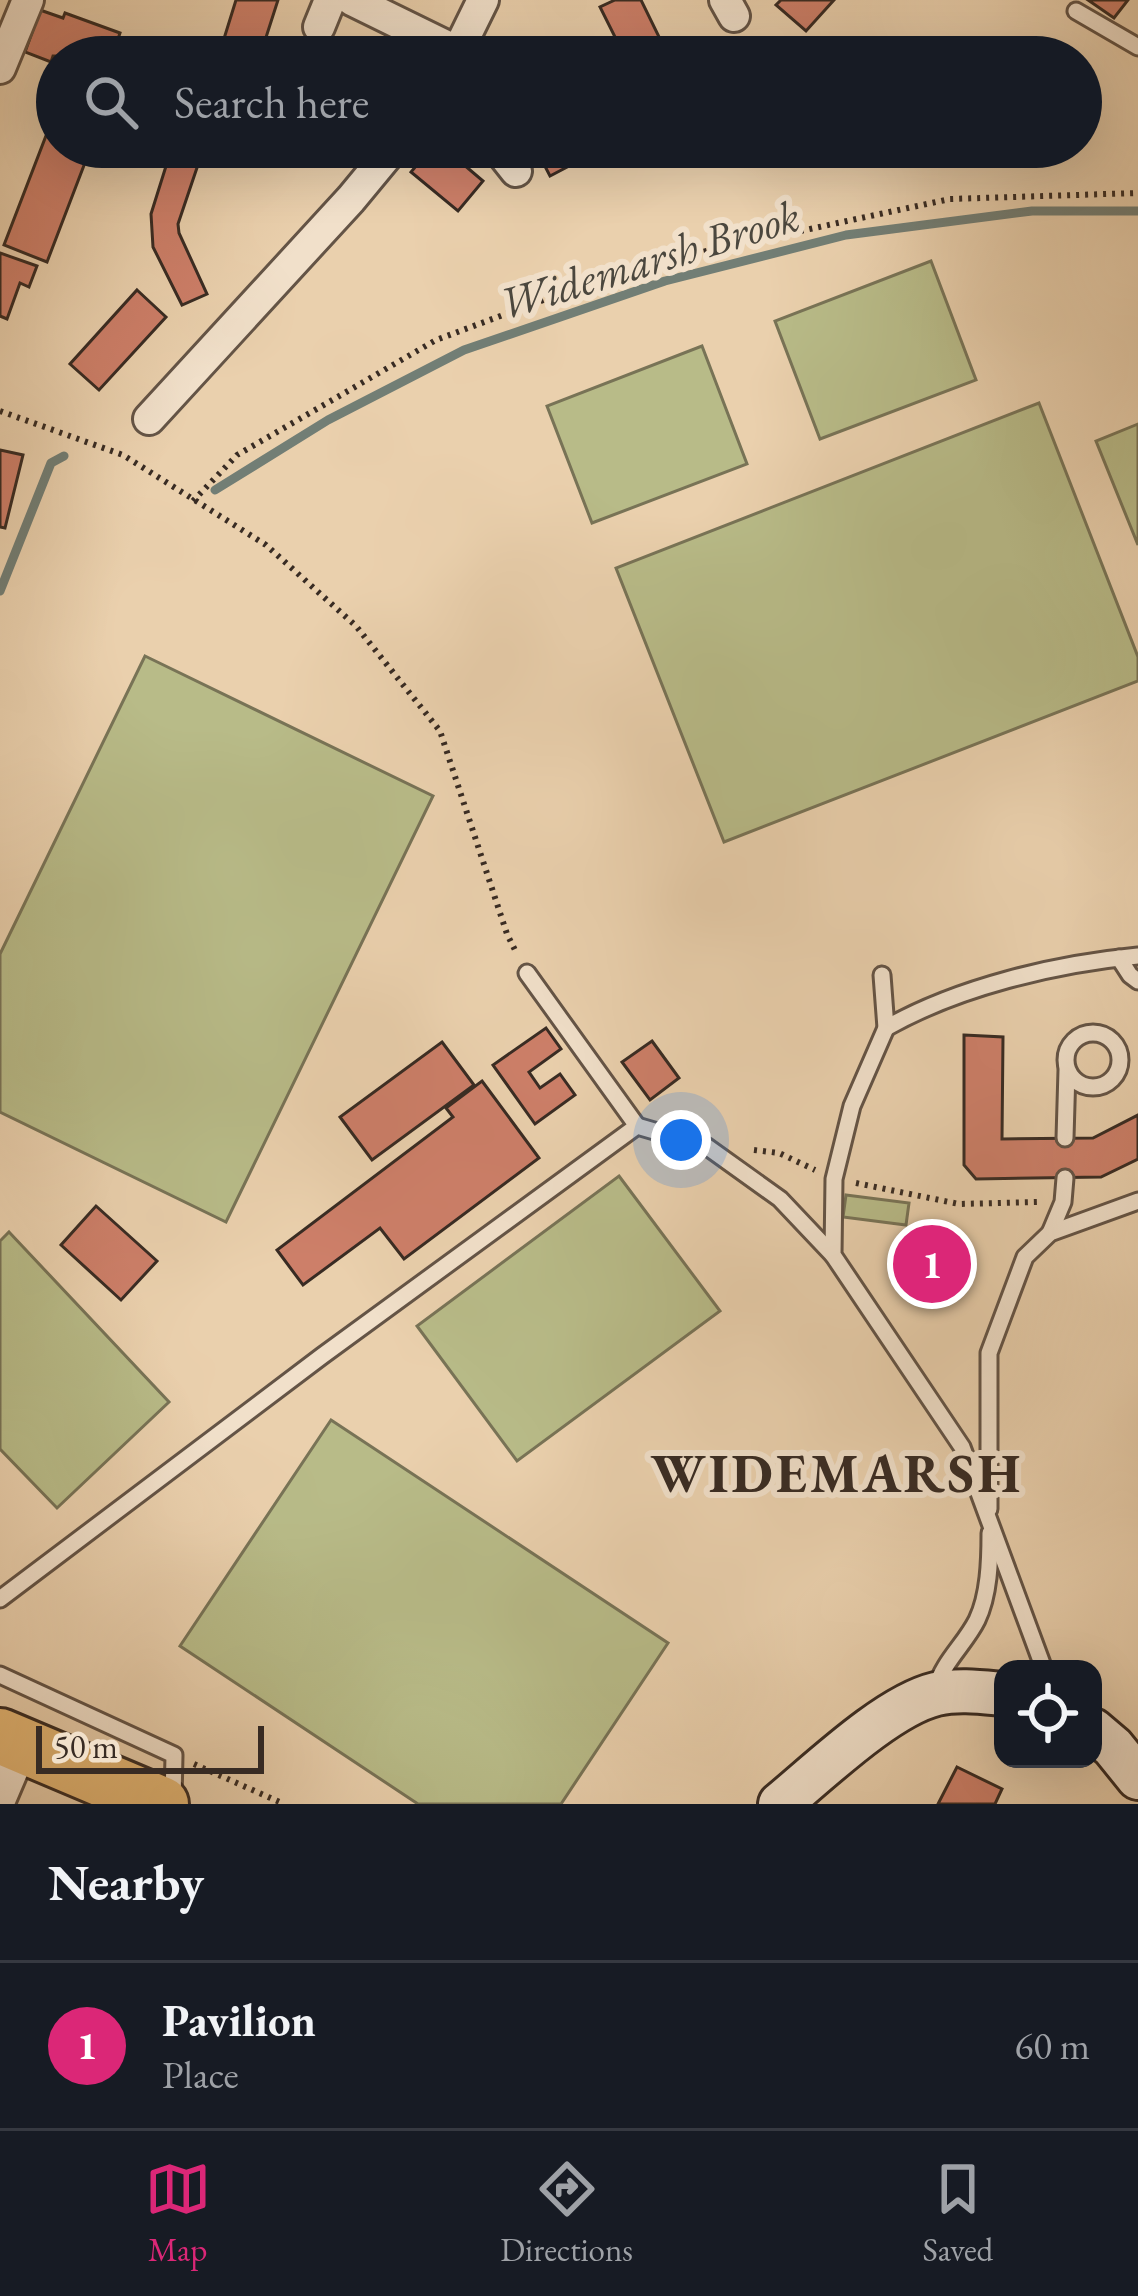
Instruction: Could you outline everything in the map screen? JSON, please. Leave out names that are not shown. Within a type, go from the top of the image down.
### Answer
[{"type":"highway","points":[[11,1741],[167,1780]]},
{"type":"street","points":[[0,68],[28,0]]},
{"type":"street","points":[[352,0],[421,36]]},
{"type":"street","points":[[465,36],[483,0]]},
{"type":"street","points":[[149,419],[377,168]]},
{"type":"street","points":[[780,1804],[898,1711],[935,1694],[994,1693]]},
{"type":"street","points":[[1102,1738],[1138,1778]]},
{"type":"street","points":[[0,1799],[11,1741]]},
{"type":"lane","points":[[1076,11],[1138,47]]},
{"type":"lane","points":[[886,1028],[922,1007],[990,986],[1138,956]]},
{"type":"lane","points":[[1119,958],[1138,982]]},
{"type":"lane","points":[[527,973],[637,1126],[706,1146],[780,1199],[833,1256],[962,1447],[1041,1660]]},
{"type":"lane","points":[[833,1256],[834,1179],[852,1106],[886,1028],[882,975]]},
{"type":"lane","points":[[1065,1138],[1067,1067]]},
{"type":"lane","points":[[0,1599],[637,1126]]},
{"type":"lane","points":[[1050,1234],[1063,1202],[1064,1178]]},
{"type":"lane","points":[[935,1694],[940,1673],[978,1618],[990,1558],[989,1354],[1025,1257],[1050,1234],[1138,1201]]},
{"type":"lane","points":[[0,1675],[167,1780],[173,1804]]},
{"type":"path","points":[[193,501],[236,455],[436,340],[632,266],[950,199],[1138,193]]},
{"type":"path","points":[[0,411],[123,454],[266,545],[356,626],[440,731],[507,934],[527,973]]},
{"type":"path","points":[[706,1146],[778,1153],[834,1179],[959,1204],[1063,1202]]},
{"type":"path","points":[[167,1780],[284,1804]]},
{"type":"green space","points":[[931,261],[976,380],[820,439],[775,321]]},
{"type":"green space","points":[[702,346],[747,464],[592,523],[547,406]]},
{"type":"green space","points":[[1039,403],[1138,657],[1138,681],[724,842],[616,568]]},
{"type":"green space","points":[[1138,424],[1138,545],[1096,441]]},
{"type":"green space","points":[[145,656],[433,796],[226,1222],[0,1112],[0,954]]},
{"type":"green space","points":[[619,1176],[720,1311],[517,1461],[417,1326]]},
{"type":"green space","points":[[846,1195],[909,1203],[906,1225],[843,1217]]},
{"type":"green space","points":[[9,1232],[169,1402],[57,1508],[0,1449],[0,1241]]},
{"type":"green space","points":[[331,1420],[668,1643],[561,1804],[418,1804],[180,1646]]},
{"type":"building","points":[[236,0],[278,0],[266,36],[225,36]]},
{"type":"building","points":[[615,0],[641,0],[659,36],[614,36],[600,7]]},
{"type":"building","points":[[781,0],[834,0],[806,31],[776,5]]},
{"type":"building","points":[[1088,0],[1128,0],[1114,18]]},
{"type":"building","points":[[40,10],[63,18],[65,13],[120,33],[36,36],[36,56],[25,52]]},
{"type":"building","points":[[36,162],[36,168],[83,168],[47,262],[4,245]]},
{"type":"building","points":[[165,168],[197,168],[178,224],[207,294],[182,305],[153,247],[151,214]]},
{"type":"building","points":[[414,168],[468,168],[483,181],[458,211],[411,172]]},
{"type":"building","points":[[0,253],[37,266],[29,287],[20,283],[7,319],[0,316]]},
{"type":"building","points":[[137,290],[166,317],[99,390],[70,364]]},
{"type":"building","points":[[0,450],[23,455],[5,528],[0,527]]},
{"type":"building","points":[[546,1028],[561,1049],[529,1072],[540,1088],[560,1074],[575,1095],[535,1124],[493,1065]]},
{"type":"building","points":[[964,1035],[1003,1037],[1002,1139],[1093,1138],[1138,1115],[1138,1159],[1101,1177],[976,1179],[964,1165]]},
{"type":"building","points":[[652,1041],[679,1078],[650,1100],[622,1062]]},
{"type":"building","points":[[442,1042],[474,1085],[372,1160],[340,1117]]},
{"type":"building","points":[[482,1081],[539,1158],[404,1259],[380,1228],[303,1285],[277,1250],[453,1117],[446,1108]]},
{"type":"building","points":[[96,1206],[157,1261],[121,1300],[61,1245]]},
{"type":"building","points":[[920,1227],[969,1273],[943,1300],[895,1254]]},
{"type":"building","points":[[957,1767],[1002,1789],[995,1804],[938,1804]]},
{"type":"waterway","name":"Widemarsh Brook","points":[[215,490],[328,420],[464,350],[665,281],[846,235],[1032,211],[1138,211]]},
{"type":"waterway","name":"Widemarsh Brook","points":[[0,591],[51,463],[64,456]]},
{"type":"place","name":"Pavilion","points":[[932,1264]]},
{"type":"district","name":"WIDEMARSH","points":[[837,1473]]}]
